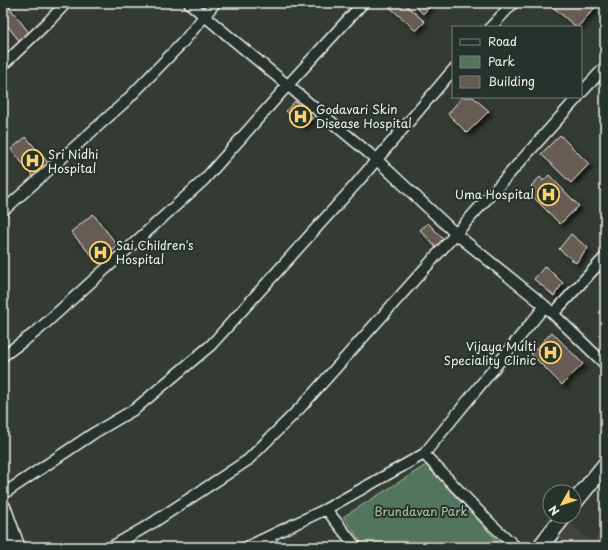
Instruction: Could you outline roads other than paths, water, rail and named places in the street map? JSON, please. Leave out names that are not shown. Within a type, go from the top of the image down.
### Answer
[{"type":"street","points":[[3,65],[66,3]]},
{"type":"street","points":[[189,3],[377,160],[456,234],[545,306],[605,364]]},
{"type":"street","points":[[3,211],[136,91],[184,42],[215,3]]},
{"type":"street","points":[[3,356],[37,331],[204,180],[363,3]]},
{"type":"street","points":[[492,26],[513,3]]},
{"type":"street","points":[[582,92],[605,67]]},
{"type":"street","points":[[3,494],[94,433],[135,409],[211,345],[356,184],[452,71]]},
{"type":"street","points":[[111,547],[154,522],[248,460],[301,407],[577,98]]},
{"type":"street","points":[[553,314],[605,257]]},
{"type":"street","points":[[247,547],[326,509],[424,454],[545,306]]},
{"type":"street","points":[[424,454],[491,524],[516,547]]},
{"type":"street","points":[[582,493],[605,465]]},
{"type":"street","points":[[3,508],[17,547]]},
{"type":"street","points":[[326,509],[356,547]]},
{"type":"street","points":[[540,547],[558,524]]},
{"type":"street","points":[[268,537],[274,547]]},
{"type":"place","name":"Godavari Skin Disease Hospital","points":[[301,116]]},
{"type":"place","name":"Sri Nidhi Hospital","points":[[33,161]]},
{"type":"place","name":"Uma Hospital","points":[[549,194]]},
{"type":"place","name":"Sai Children's Hospital","points":[[101,252]]},
{"type":"place","name":"Vijaya Multi Speciality Clinic","points":[[551,353]]},
{"type":"park label","name":"Brundavan Park","points":[[421,511]]}]
